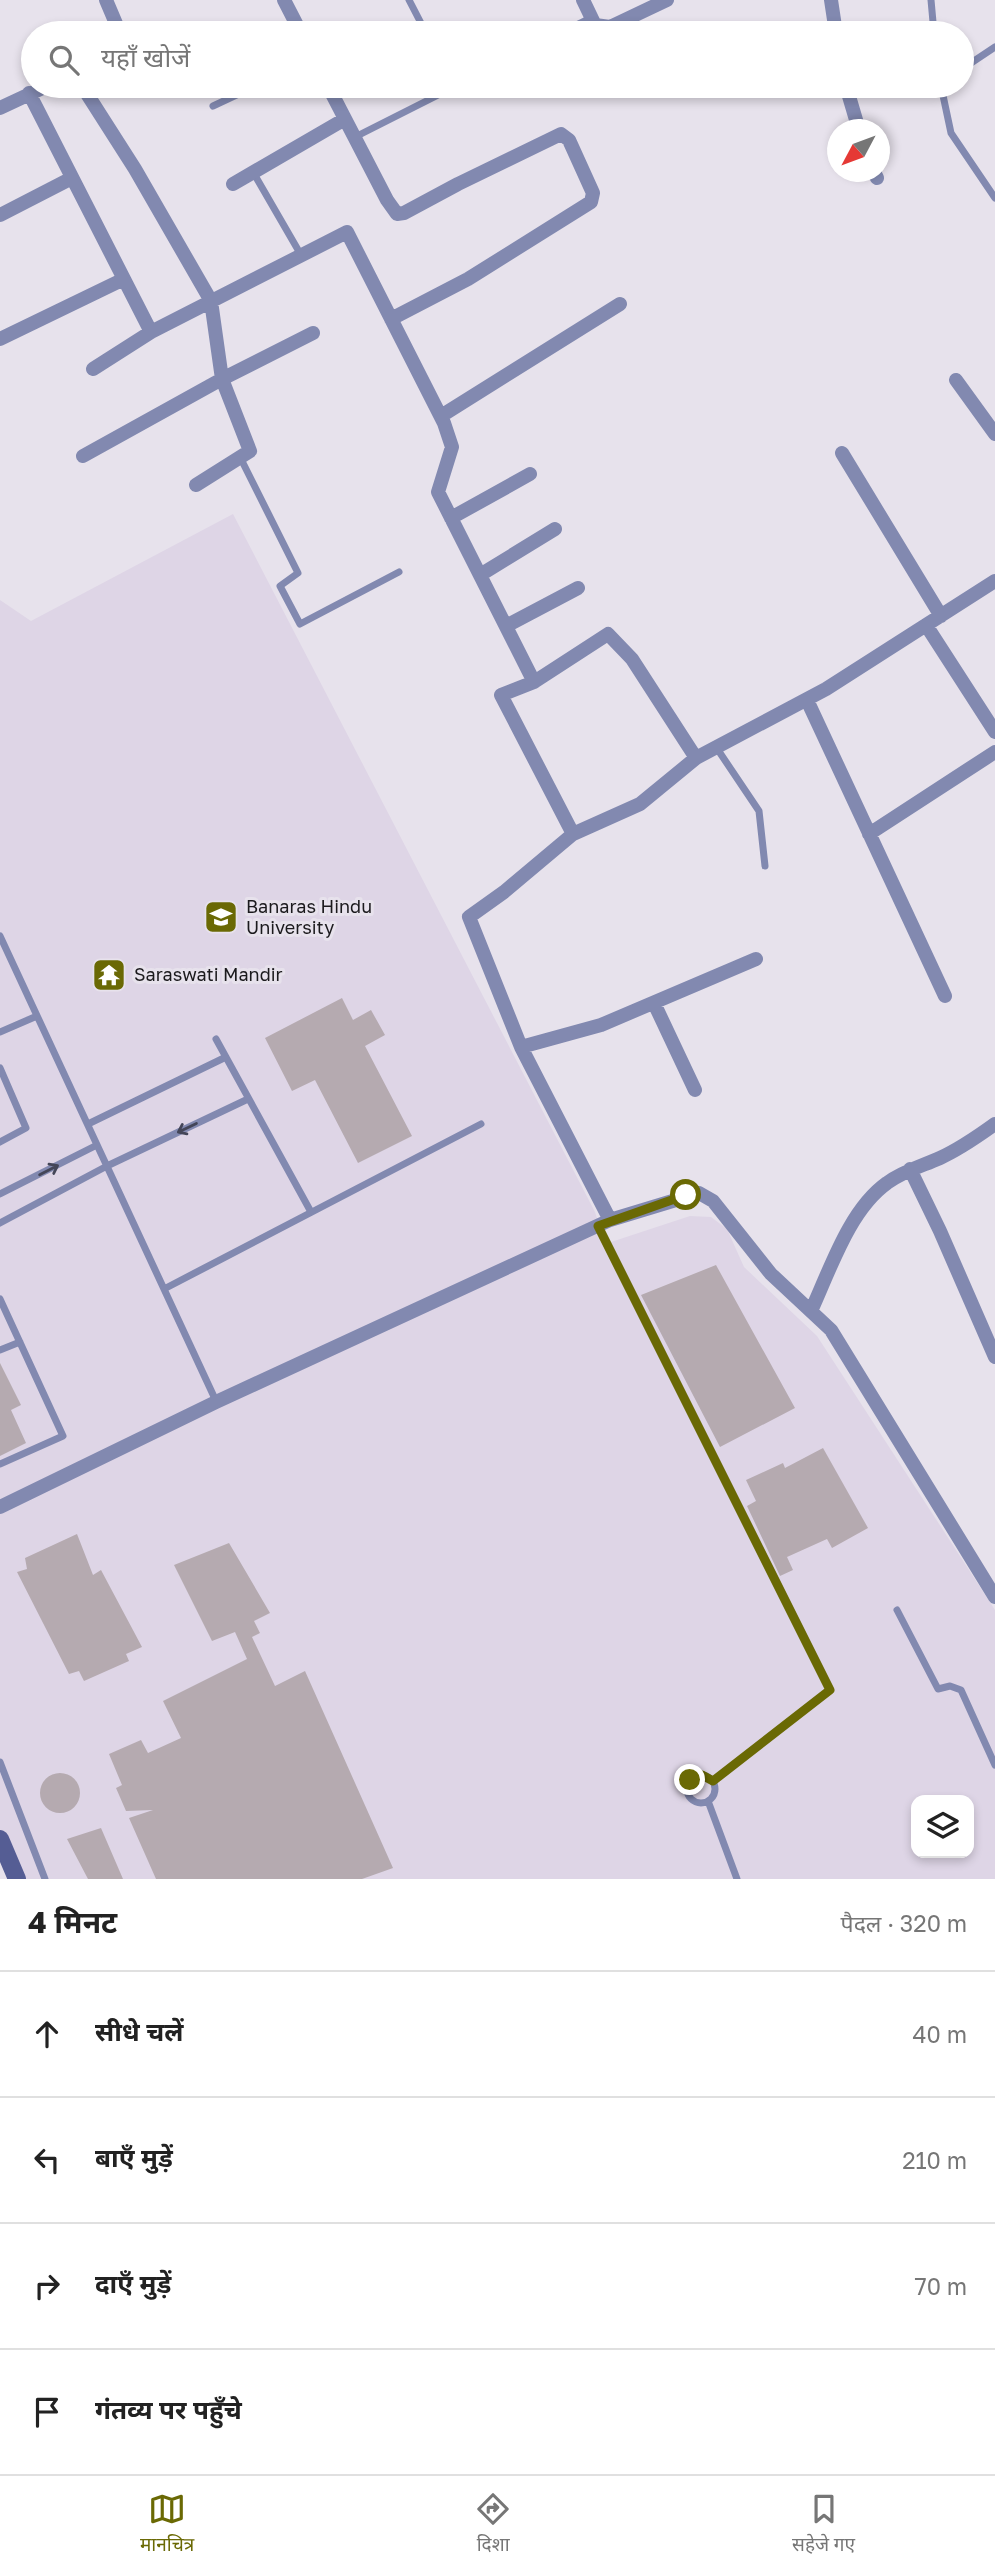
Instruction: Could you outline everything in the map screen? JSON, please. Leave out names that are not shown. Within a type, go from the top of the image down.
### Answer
[{"type":"main road","points":[[0,1839],[17,1879]]},
{"type":"street","points":[[106,0],[115,21]]},
{"type":"street","points":[[284,0],[295,21]]},
{"type":"street","points":[[583,0],[593,21]]},
{"type":"street","points":[[623,21],[667,0]]},
{"type":"street","points":[[831,0],[834,21]]},
{"type":"street","points":[[0,108],[21,97]]},
{"type":"street","points":[[32,98],[151,332]]},
{"type":"street","points":[[90,98],[135,169],[211,301],[222,379],[250,451],[196,485]]},
{"type":"street","points":[[334,98],[387,200],[397,214],[404,213],[561,134],[569,140],[593,193],[591,202],[468,279],[391,318]]},
{"type":"street","points":[[850,98],[856,119]]},
{"type":"street","points":[[233,184],[345,119]]},
{"type":"street","points":[[0,215],[72,178]]},
{"type":"street","points":[[93,369],[151,332],[347,232],[441,416],[452,447],[438,492],[534,682]]},
{"type":"street","points":[[0,339],[124,279]]},
{"type":"street","points":[[441,416],[620,304]]},
{"type":"street","points":[[83,456],[222,379],[313,333]]},
{"type":"street","points":[[957,380],[995,434]]},
{"type":"street","points":[[842,453],[941,616]]},
{"type":"street","points":[[451,518],[530,474]]},
{"type":"street","points":[[480,575],[555,530]]},
{"type":"street","points":[[604,1223],[521,1047],[469,917],[572,834],[640,804],[696,758],[807,700],[995,581]]},
{"type":"street","points":[[506,626],[578,588]]},
{"type":"street","points":[[926,625],[995,732]]},
{"type":"street","points":[[572,834],[501,695],[534,682],[608,634],[632,659],[696,758]]},
{"type":"street","points":[[807,700],[945,996]]},
{"type":"street","points":[[869,834],[995,752]]},
{"type":"street","points":[[521,1047],[601,1025],[755,959]]},
{"type":"street","points":[[654,1003],[695,1090]]},
{"type":"street","points":[[811,1311],[855,1219],[873,1195],[887,1182],[957,1149],[995,1124]]},
{"type":"street","points":[[909,1170],[940,1231],[995,1357]]},
{"type":"street","points":[[0,1507],[216,1402],[604,1223],[699,1193],[713,1201],[771,1274],[831,1330],[995,1597]]},
{"type":"lane","points":[[409,0],[420,21]]},
{"type":"lane","points":[[930,0],[933,21]]},
{"type":"lane","points":[[586,21],[592,18]]},
{"type":"lane","points":[[974,61],[995,47]]},
{"type":"lane","points":[[213,106],[230,98]]},
{"type":"lane","points":[[354,137],[432,98]]},
{"type":"lane","points":[[944,98],[951,133],[995,198]]},
{"type":"lane","points":[[253,172],[302,255]]},
{"type":"lane","points":[[240,457],[298,573],[280,586],[299,624],[399,572]]},
{"type":"lane","points":[[716,747],[759,811],[765,866]]},
{"type":"lane","points":[[0,936],[216,1402]]},
{"type":"lane","points":[[0,1032],[37,1016]]},
{"type":"lane","points":[[216,1040],[311,1212]]},
{"type":"lane","points":[[88,1124],[226,1057]]},
{"type":"lane","points":[[0,1068],[26,1128],[0,1142]]},
{"type":"lane","points":[[0,1223],[107,1166],[248,1099]]},
{"type":"lane","points":[[164,1289],[481,1124]]},
{"type":"lane","points":[[0,1194],[97,1145]]},
{"type":"lane","points":[[604,1223],[830,1690],[713,1781]]},
{"type":"lane","points":[[0,1299],[63,1436],[0,1464]]},
{"type":"lane","points":[[0,1350],[20,1342]]},
{"type":"lane","points":[[897,1610],[938,1689],[950,1686],[961,1690],[995,1765]]},
{"type":"lane","points":[[0,1762],[45,1879]]},
{"type":"lane","points":[[702,1775],[713,1781],[713,1794],[708,1801],[698,1802],[690,1798],[688,1784],[693,1777],[702,1775]]},
{"type":"lane","points":[[708,1801],[737,1879]]},
{"type":"shaded area","name":"Banaras Hindu University","points":[[233,514],[595,1212],[605,1244],[690,1216],[711,1217],[727,1229],[744,1267],[817,1336],[995,1610],[995,1879],[20,1879],[0,1829],[0,600],[31,621]]},
{"type":"building","points":[[342,998],[353,1020],[371,1010],[385,1035],[365,1046],[412,1136],[358,1163],[315,1080],[292,1091],[265,1038]]},
{"type":"building","points":[[716,1265],[795,1408],[720,1447],[641,1295]]},
{"type":"building","points":[[0,1363],[21,1405],[11,1410],[26,1443],[0,1456]]},
{"type":"building","points":[[823,1448],[868,1528],[832,1548],[827,1539],[787,1557],[793,1570],[780,1576],[747,1506],[756,1501],[746,1480],[783,1463],[785,1468]]},
{"type":"building","points":[[77,1534],[93,1575],[101,1570],[142,1647],[126,1654],[129,1661],[84,1681],[79,1671],[69,1674],[17,1572],[27,1569],[25,1558]]},
{"type":"building","points":[[229,1543],[270,1613],[254,1621],[260,1633],[252,1637],[275,1686],[305,1671],[393,1868],[362,1879],[156,1879],[129,1818],[153,1810],[126,1811],[116,1788],[122,1785],[109,1754],[141,1740],[148,1753],[181,1738],[163,1701],[247,1659],[235,1632],[212,1641],[174,1565]]},
{"type":"building","points":[[60,1773],[68,1774],[74,1779],[79,1785],[79,1801],[74,1807],[68,1812],[60,1813],[52,1812],[46,1807],[41,1801],[40,1793],[41,1785],[46,1779],[52,1774]]},
{"type":"building","points":[[101,1828],[123,1879],[88,1879],[67,1839]]},
{"type":"place","name":"Banaras Hindu University","points":[[221,917]]},
{"type":"place","name":"Saraswati Mandir","points":[[109,975]]},
{"type":"route","points":[[686,1195],[598,1226],[830,1690],[713,1781],[702,1775],[690,1780]]}]
